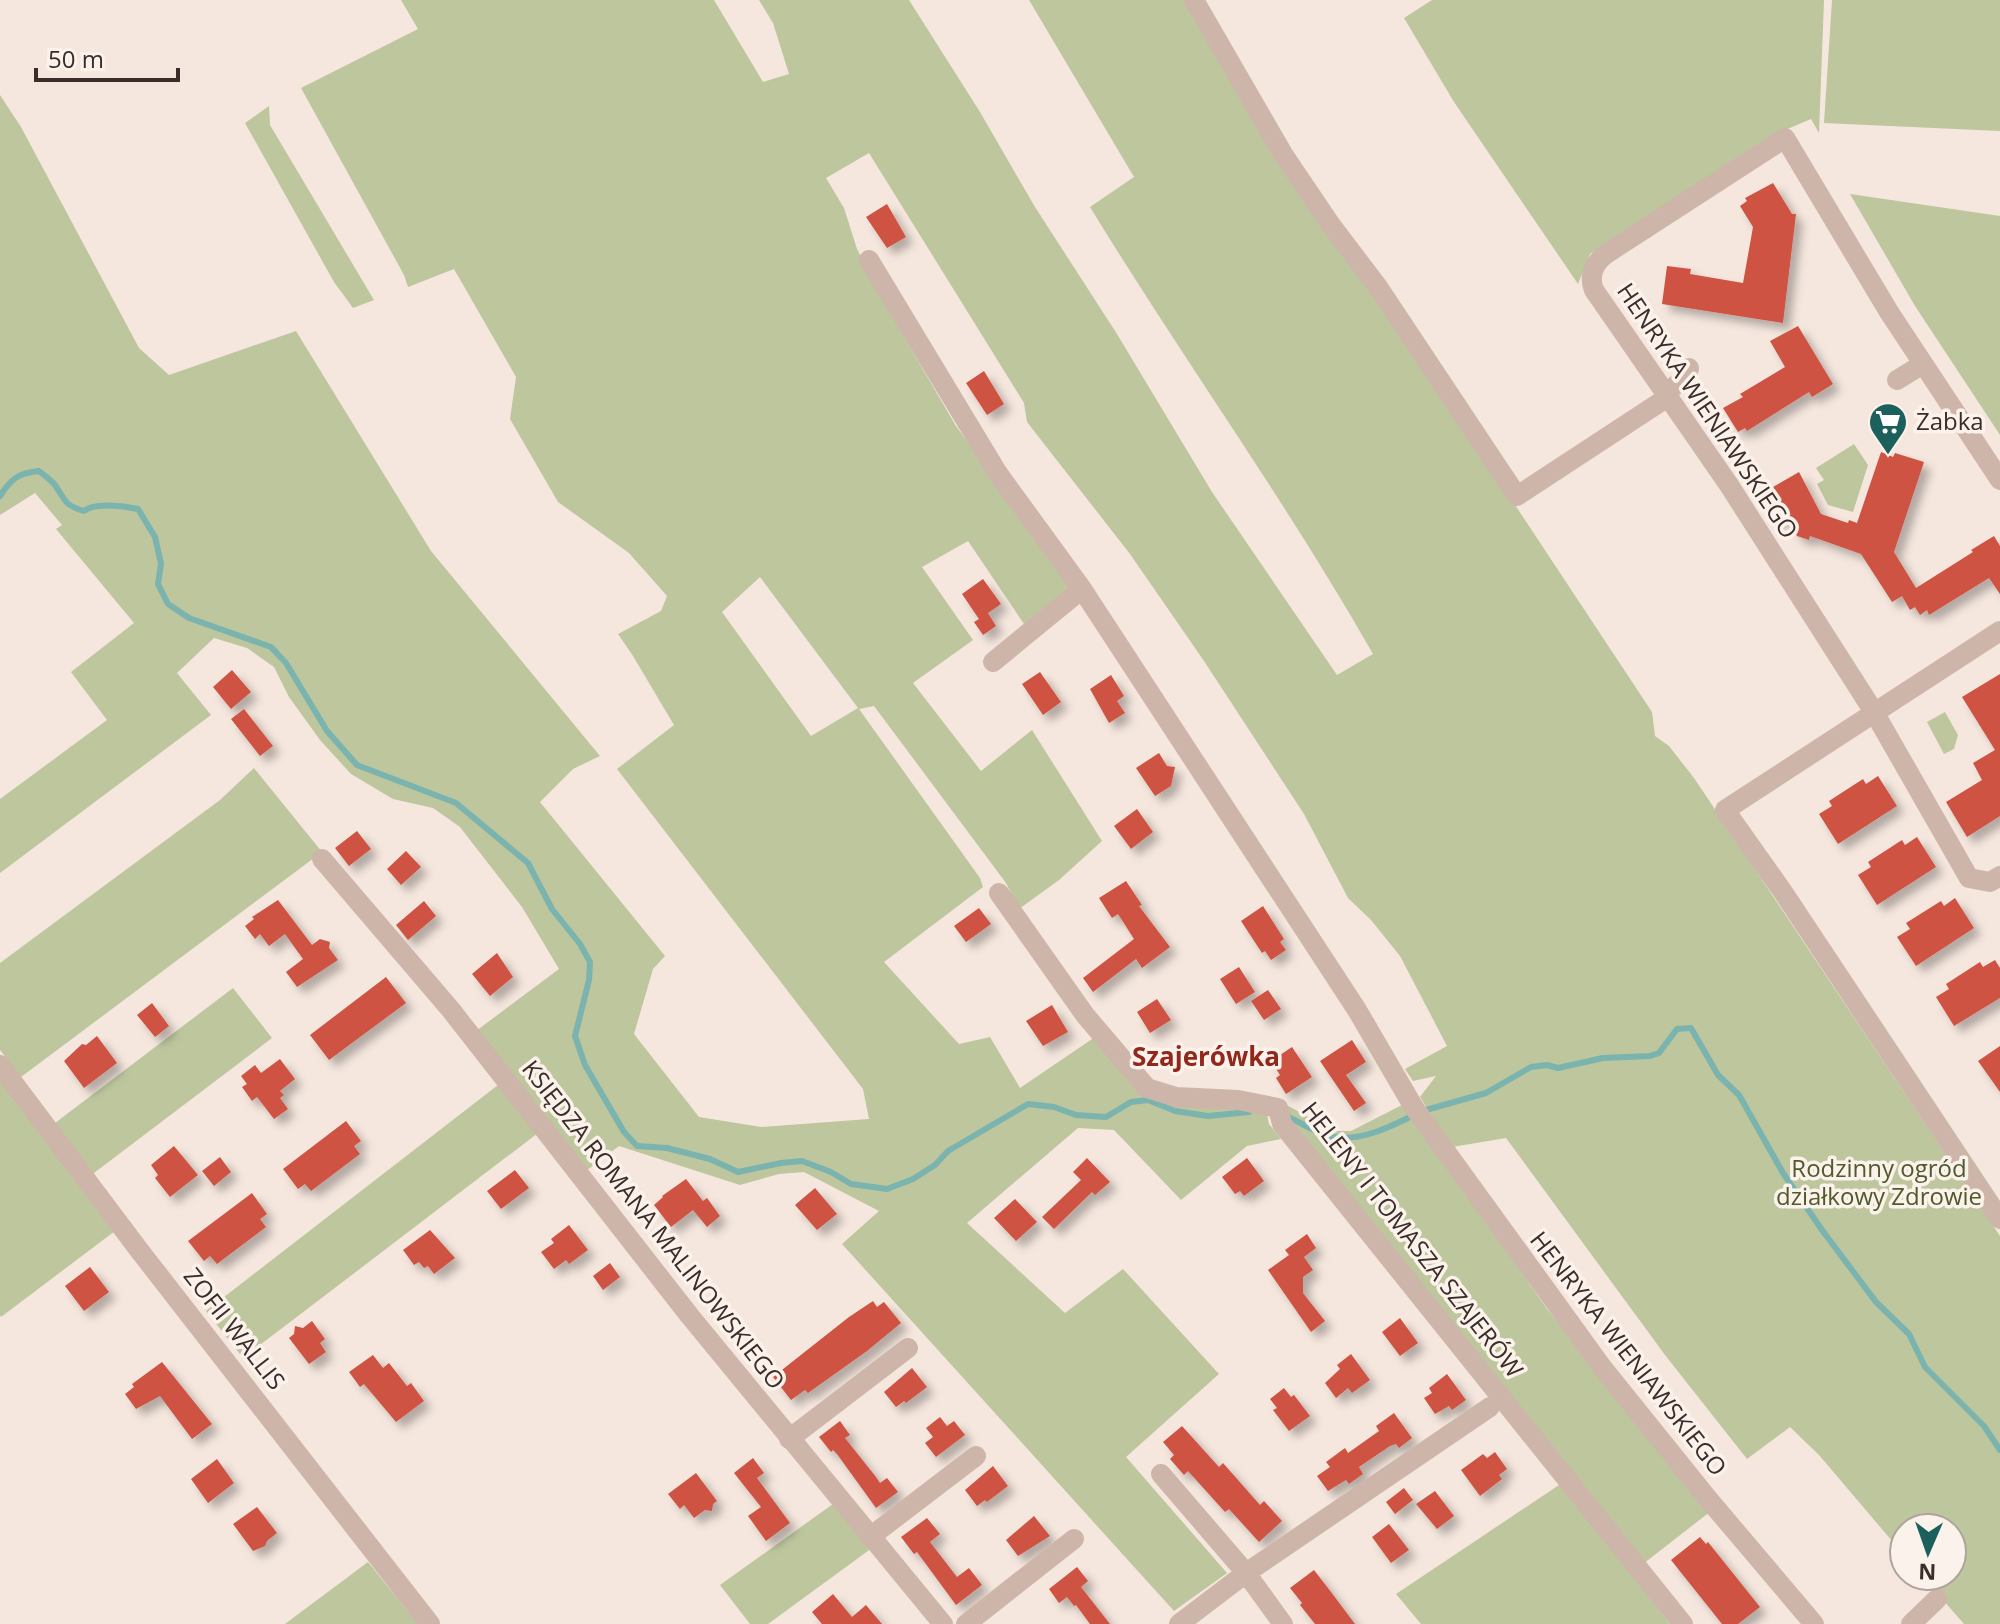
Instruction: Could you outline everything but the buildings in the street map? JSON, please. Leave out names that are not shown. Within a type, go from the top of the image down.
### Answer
[{"type":"street","points":[[1194,0],[1283,154],[1406,328],[1517,496],[1666,395],[1687,377],[1689,368]]},
{"type":"street","name":"HENRYKA WIENIAWSKIEGO","points":[[2000,480],[1889,312],[1785,138],[1606,254],[1594,266],[1591,282],[1594,290],[1729,485],[1874,712],[1969,878],[1990,882],[2000,876]]},
{"type":"street","points":[[869,260],[997,472],[1082,589],[993,662]]},
{"type":"street","points":[[1897,380],[1923,364]]},
{"type":"street","name":"HENRYKA WIENIAWSKIEGO","points":[[1082,589],[1357,1010],[1413,1106],[1602,1367],[1814,1624]]},
{"type":"street","points":[[1986,632],[1916,685],[1725,810],[2000,1219]]},
{"type":"street","points":[[1904,667],[1916,685]]},
{"type":"street","name":"KSIĘDZA ROMANA MALINOWSKIEGO","points":[[322,859],[451,1010],[689,1315],[943,1624]]},
{"type":"street","name":"HELENY I TOMASZA SZAJERÓW","points":[[999,893],[1085,1015],[1147,1088],[1176,1097],[1238,1100],[1278,1108],[1282,1124],[1683,1624]]},
{"type":"street","name":"ZOFII WALLIS","points":[[0,1065],[139,1250],[430,1624]]},
{"type":"street","points":[[789,1439],[908,1348]]},
{"type":"street","points":[[1179,1624],[1246,1573],[1490,1407]]},
{"type":"street","points":[[870,1537],[976,1456]]},
{"type":"street","points":[[1161,1474],[1246,1573],[1283,1624]]},
{"type":"street","points":[[966,1624],[1074,1539]]},
{"type":"street","points":[[1911,1624],[1937,1599]]},
{"type":"green space","name":"Rodzinny ogród działkowy Zdrowie","points":[[401,0],[714,0],[763,82],[789,74],[773,23],[759,0],[909,0],[1212,492],[1337,675],[1373,654],[1305,541],[1090,207],[1134,177],[1029,0],[1192,0],[1341,242],[1652,712],[1655,736],[1669,746],[1694,778],[2000,1236],[2000,1624],[1964,1624],[1936,1592],[1968,1592],[1968,1512],[1888,1512],[1888,1536],[1819,1455],[1790,1427],[1747,1459],[1665,1355],[1506,1138],[1452,1147],[1420,1097],[1436,1076],[1413,1081],[1405,1069],[1447,1046],[1400,956],[1371,920],[1348,898],[1304,814],[1204,661],[1130,554],[1027,422],[1024,403],[869,153],[826,178],[844,208],[857,249],[956,426],[1071,586],[1024,624],[968,541],[922,567],[973,640],[913,683],[981,771],[1032,730],[1102,841],[1059,880],[1019,909],[1006,883],[874,706],[859,709],[980,878],[983,887],[884,962],[959,1044],[990,1037],[1020,1088],[1095,1037],[1131,1080],[1266,1110],[1269,1124],[1281,1139],[1247,1146],[1181,1200],[1114,1130],[1078,1128],[967,1223],[1065,1313],[1123,1269],[1219,1374],[1126,1457],[1227,1573],[1174,1611],[842,1244],[879,1211],[804,1172],[779,1174],[740,1185],[619,1146],[586,1171],[476,1031],[559,969],[522,907],[460,827],[433,808],[393,799],[351,774],[320,740],[289,697],[274,667],[247,648],[214,638],[177,673],[211,715],[0,873],[0,799],[107,720],[71,672],[134,623],[56,529],[62,525],[35,493],[0,515],[0,95],[21,127],[139,348],[169,375],[296,331],[431,551],[600,756],[573,769],[540,802],[665,956],[653,969],[634,1034],[699,1117],[761,1127],[869,1119],[863,1089],[617,769],[674,725],[618,634],[661,611],[667,596],[629,553],[558,502],[510,419],[516,377],[454,269],[408,287],[301,88],[418,29]],"holes":[[[760,577],[858,708],[811,736],[722,612]]]},
{"type":"green space","points":[[1432,0],[1824,0],[1819,133],[1811,119],[1771,136],[1590,254],[1578,284],[1454,102],[1404,18]]},
{"type":"green space","points":[[1832,0],[2000,0],[2000,131],[1824,123]]},
{"type":"green space","points":[[269,106],[270,125],[374,300],[353,308],[334,282],[245,123]]},
{"type":"green space","points":[[1850,194],[2000,216],[2000,435],[1915,306]]},
{"type":"green space","points":[[1854,444],[1868,465],[1853,512],[1828,505],[1817,484],[1824,480],[1816,468]]},
{"type":"green space","points":[[1945,712],[1958,735],[1954,749],[1944,754],[1927,722]]},
{"type":"green space","points":[[254,768],[322,852],[21,1077],[0,1050],[0,963],[220,800]]},
{"type":"green space","points":[[233,988],[272,1038],[90,1176],[55,1123]]},
{"type":"green space","points":[[0,1077],[115,1231],[1,1317],[0,1315]]},
{"type":"green space","points":[[498,1085],[538,1133],[243,1358],[206,1311]]},
{"type":"green space","points":[[1283,1103],[1334,1131],[1351,1131],[1404,1104],[1547,1309],[1711,1511],[1643,1564],[1292,1128]]},
{"type":"green space","points":[[1562,1483],[1670,1624],[1421,1624],[1396,1594]]},
{"type":"green space","points":[[833,1504],[872,1548],[768,1624],[750,1624],[720,1585]]},
{"type":"green space","points":[[368,1562],[418,1624],[285,1624]]},
{"type":"waterway","points":[[0,496],[16,478],[39,471],[53,483],[66,502],[77,509],[84,511],[95,506],[138,509],[155,537],[161,564],[158,584],[168,604],[189,618],[271,647],[286,663],[327,731],[357,765],[456,803],[528,863],[552,909],[590,962],[589,980],[575,1036],[585,1065],[624,1132],[637,1146],[667,1148],[710,1159],[738,1172],[802,1161],[851,1184],[887,1189],[913,1179],[935,1165],[948,1151],[1028,1104],[1054,1107],[1076,1115],[1106,1117],[1131,1102],[1148,1100],[1175,1111],[1208,1116],[1249,1112]]},
{"type":"waterway","points":[[1426,1110],[1486,1093],[1531,1067],[1547,1065],[1558,1068],[1603,1058],[1650,1056],[1659,1053],[1677,1029],[1691,1028],[1718,1075],[1739,1095],[1783,1173],[1822,1230],[1876,1302],[1909,1334],[1925,1367],[1984,1426],[2000,1450]]},
{"type":"waterway","points":[[1288,1117],[1323,1134],[1345,1138],[1376,1132],[1414,1115]]},
{"type":"place","name":"Żabka","points":[[1888,456]]},
{"type":"district","name":"Szajerówka","points":[[1206,1057]]}]
